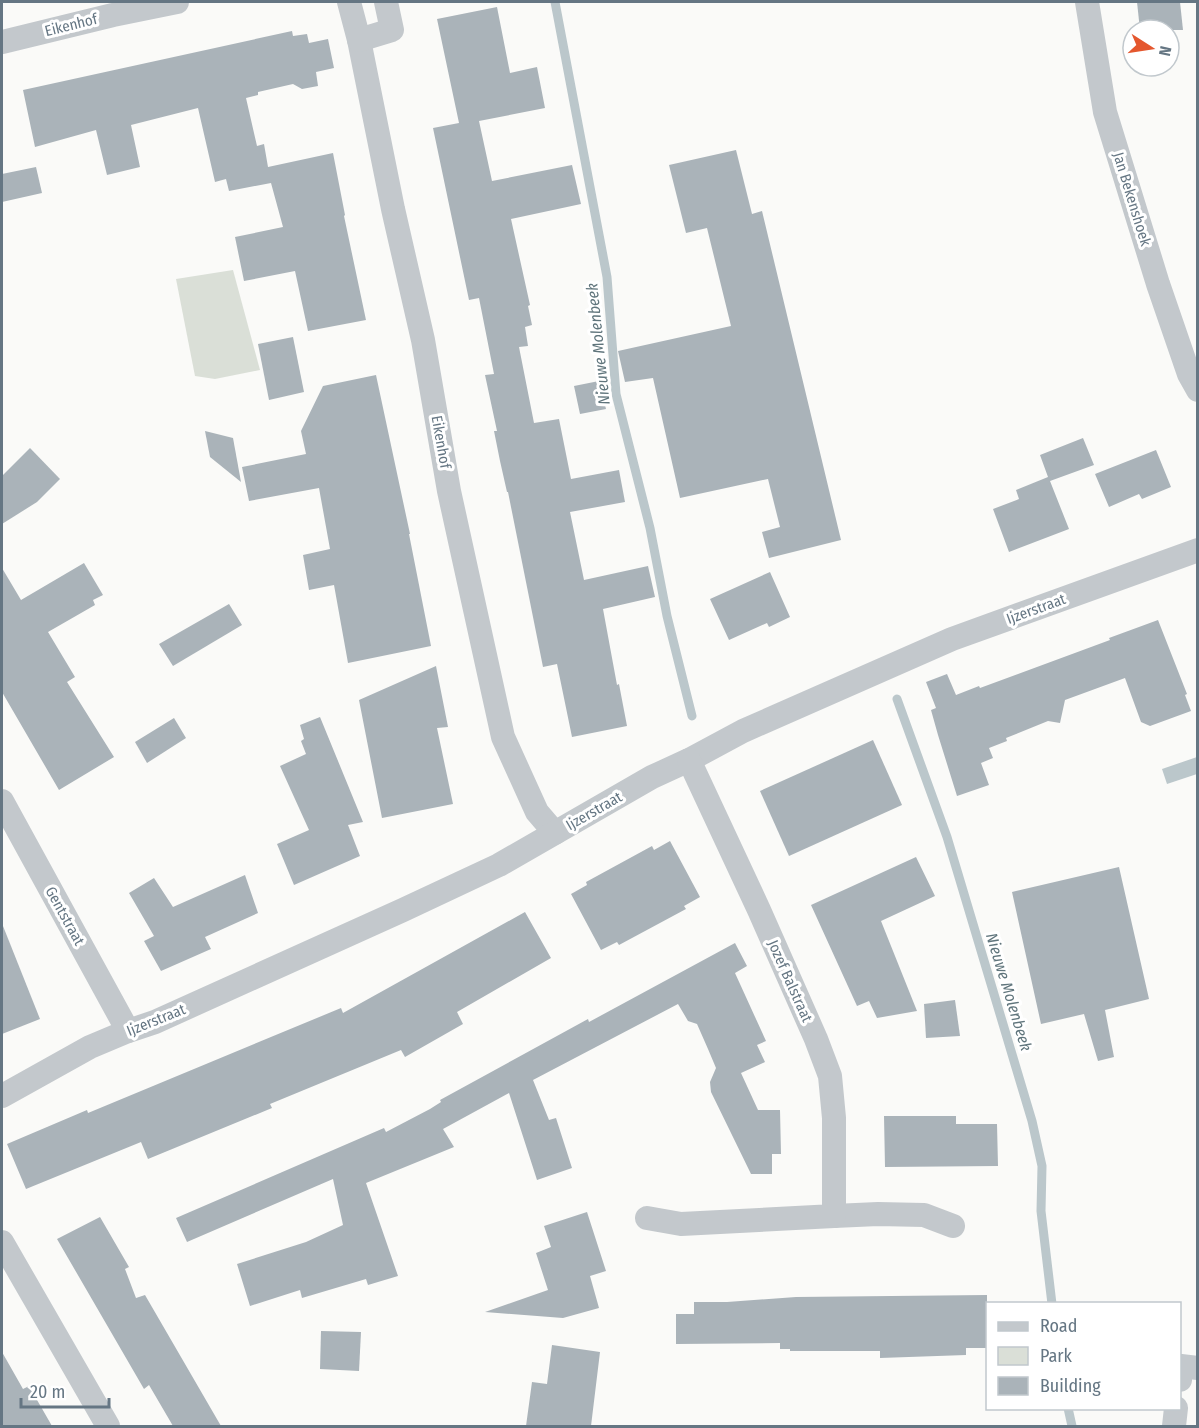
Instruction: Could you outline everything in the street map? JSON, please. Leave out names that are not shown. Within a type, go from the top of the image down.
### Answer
[{"type":"street","name":"Eikenhof","points":[[2,42],[177,2]]},
{"type":"street","name":"Eikenhof","points":[[349,2],[423,340],[449,491],[503,737],[537,812],[555,833]]},
{"type":"street","points":[[358,40],[392,30],[386,2]]},
{"type":"street","name":"Jan Bekenshoek","points":[[1087,2],[1105,112],[1158,284],[1189,374],[1197,390]]},
{"type":"street","name":"Ijzerstraat","points":[[2,1096],[90,1047],[155,1022],[499,865],[652,777],[743,731],[952,639],[1197,550]]},
{"type":"street","name":"Jozef Balstraat","points":[[689,760],[764,920],[830,1076],[834,1118],[834,1216]]},
{"type":"street","name":"Gentstraat","points":[[2,801],[128,1031]]},
{"type":"street","points":[[647,1218],[681,1224],[878,1214],[924,1215],[952,1226]]},
{"type":"street","points":[[2,1242],[108,1426]]},
{"type":"street","points":[[1181,1366],[1197,1368]]},
{"type":"street","points":[[1174,1426],[1176,1410]]},
{"type":"green space","points":[[233,270],[260,370],[215,379],[195,376],[176,279]]},
{"type":"shaded area","points":[[1197,757],[1197,774],[1167,784],[1162,769]]},
{"type":"building","points":[[1137,2],[1180,2],[1183,30],[1181,30],[1181,18],[1139,18]]},
{"type":"building","points":[[497,7],[510,73],[537,67],[545,108],[479,121],[492,181],[572,165],[581,204],[511,219],[530,305],[528,306],[532,325],[525,327],[528,346],[519,347],[534,423],[559,419],[571,479],[619,470],[625,502],[570,512],[584,580],[648,566],[655,597],[603,609],[627,726],[572,737],[557,664],[543,667],[494,431],[497,431],[485,375],[494,374],[479,298],[469,300],[433,128],[459,123],[437,19]]},
{"type":"building","points":[[292,31],[293,36],[307,34],[309,43],[328,39],[334,68],[316,72],[318,86],[302,89],[293,84],[258,92],[258,95],[246,98],[257,146],[264,144],[268,167],[333,153],[366,320],[308,331],[295,271],[244,281],[235,237],[283,227],[271,183],[229,191],[226,179],[215,182],[198,108],[131,125],[140,167],[107,175],[96,130],[35,147],[23,90]]},
{"type":"building","points":[[736,150],[752,214],[762,211],[841,540],[769,558],[762,532],[780,527],[768,479],[680,498],[653,378],[625,382],[618,351],[731,326],[707,228],[686,233],[669,165]]},
{"type":"building","points":[[36,167],[42,193],[2,202],[2,174]]},
{"type":"building","points":[[293,337],[304,392],[269,400],[258,344]]},
{"type":"building","points":[[376,375],[431,646],[348,663],[334,585],[309,590],[303,555],[330,549],[319,488],[249,501],[242,467],[306,454],[301,431],[323,386]]},
{"type":"building","points":[[599,381],[606,409],[580,414],[574,386]]},
{"type":"building","points":[[205,431],[233,438],[241,482],[210,457]]},
{"type":"building","points":[[1083,438],[1094,465],[1050,481],[1069,529],[1009,552],[993,509],[1019,499],[1016,490],[1048,477],[1040,455]]},
{"type":"building","points":[[30,448],[60,479],[37,502],[2,524],[2,476]]},
{"type":"building","points":[[1156,450],[1171,487],[1142,499],[1139,494],[1109,507],[1095,474]]},
{"type":"building","points":[[84,563],[103,595],[93,600],[95,605],[48,632],[75,677],[67,682],[114,757],[59,790],[2,692],[2,568],[21,600]]},
{"type":"building","points":[[770,572],[790,617],[769,627],[767,623],[729,640],[710,599]]},
{"type":"building","points":[[229,604],[242,625],[173,666],[159,644]]},
{"type":"building","points":[[1158,620],[1187,694],[1185,695],[1191,711],[1150,726],[1141,722],[1125,678],[1065,700],[1060,723],[1048,721],[1006,738],[1007,741],[989,748],[993,758],[981,763],[989,785],[957,796],[931,710],[936,708],[926,682],[947,674],[956,695],[1110,640],[1109,638]]},
{"type":"building","points":[[436,666],[448,727],[437,728],[453,804],[382,818],[359,700]]},
{"type":"building","points":[[320,717],[363,822],[348,825],[360,856],[294,885],[277,844],[309,830],[280,766],[306,754],[301,741],[304,739],[300,725]]},
{"type":"building","points":[[174,718],[186,738],[147,763],[135,742]]},
{"type":"building","points":[[873,740],[902,805],[789,856],[760,791]]},
{"type":"building","points":[[670,841],[700,897],[684,906],[686,909],[619,945],[617,942],[601,950],[571,894],[587,885],[586,882],[652,846],[654,850]]},
{"type":"building","points":[[916,857],[935,896],[881,921],[917,1011],[877,1018],[869,1001],[857,1006],[811,905]]},
{"type":"building","points":[[1119,867],[1149,999],[1105,1010],[1114,1057],[1098,1061],[1084,1014],[1041,1024],[1012,892]]},
{"type":"building","points":[[245,875],[258,913],[205,937],[211,949],[161,971],[144,941],[154,936],[129,893],[154,878],[173,907]]},
{"type":"building","points":[[525,912],[551,958],[457,1012],[463,1024],[405,1057],[401,1050],[270,1104],[272,1108],[148,1159],[141,1142],[26,1189],[7,1144],[87,1110],[88,1113],[341,1008],[343,1013]]},
{"type":"building","points":[[2,926],[40,1019],[2,1034]]},
{"type":"building","points":[[735,943],[747,966],[735,973],[766,1041],[757,1045],[765,1062],[741,1073],[758,1110],[780,1110],[781,1154],[772,1154],[772,1174],[751,1174],[711,1092],[710,1082],[716,1068],[708,1049],[697,1024],[688,1021],[678,1004],[533,1080],[549,1120],[556,1118],[572,1168],[537,1180],[509,1093],[443,1129],[454,1147],[366,1183],[398,1276],[368,1285],[366,1279],[302,1298],[300,1290],[250,1306],[237,1264],[306,1242],[343,1225],[333,1179],[187,1242],[176,1218],[384,1128],[386,1132],[588,1019],[589,1022]]},
{"type":"building","points":[[955,1000],[960,1036],[926,1038],[924,1004]]},
{"type":"building","points":[[884,1116],[956,1116],[956,1124],[997,1124],[998,1166],[885,1167]]},
{"type":"building","points":[[587,1212],[606,1271],[590,1276],[599,1308],[563,1318],[485,1312],[548,1290],[536,1253],[551,1247],[544,1226]]},
{"type":"building","points":[[100,1217],[129,1267],[125,1269],[136,1298],[145,1295],[221,1426],[173,1426],[149,1385],[144,1389],[57,1239]]},
{"type":"building","points":[[987,1295],[986,1348],[966,1348],[966,1355],[880,1358],[880,1351],[790,1351],[790,1349],[780,1349],[780,1343],[676,1344],[676,1314],[694,1314],[694,1302],[796,1297]]},
{"type":"building","points":[[321,1331],[361,1332],[359,1371],[320,1369]]},
{"type":"building","points":[[552,1345],[600,1352],[591,1426],[526,1426],[532,1382],[547,1384]]},
{"type":"building","points":[[2,1352],[23,1389],[29,1386],[52,1426],[2,1426]]},
{"type":"waterway","name":"Nieuwe Molenbeek","points":[[555,2],[607,277],[616,394],[650,528],[667,616],[692,716]]},
{"type":"waterway","name":"Nieuwe Molenbeek","points":[[897,699],[947,837],[1032,1121],[1042,1166],[1041,1211],[1052,1302]]},
{"type":"waterway","name":"Nieuwe Molenbeek","points":[[1068,1410],[1072,1426]]}]
